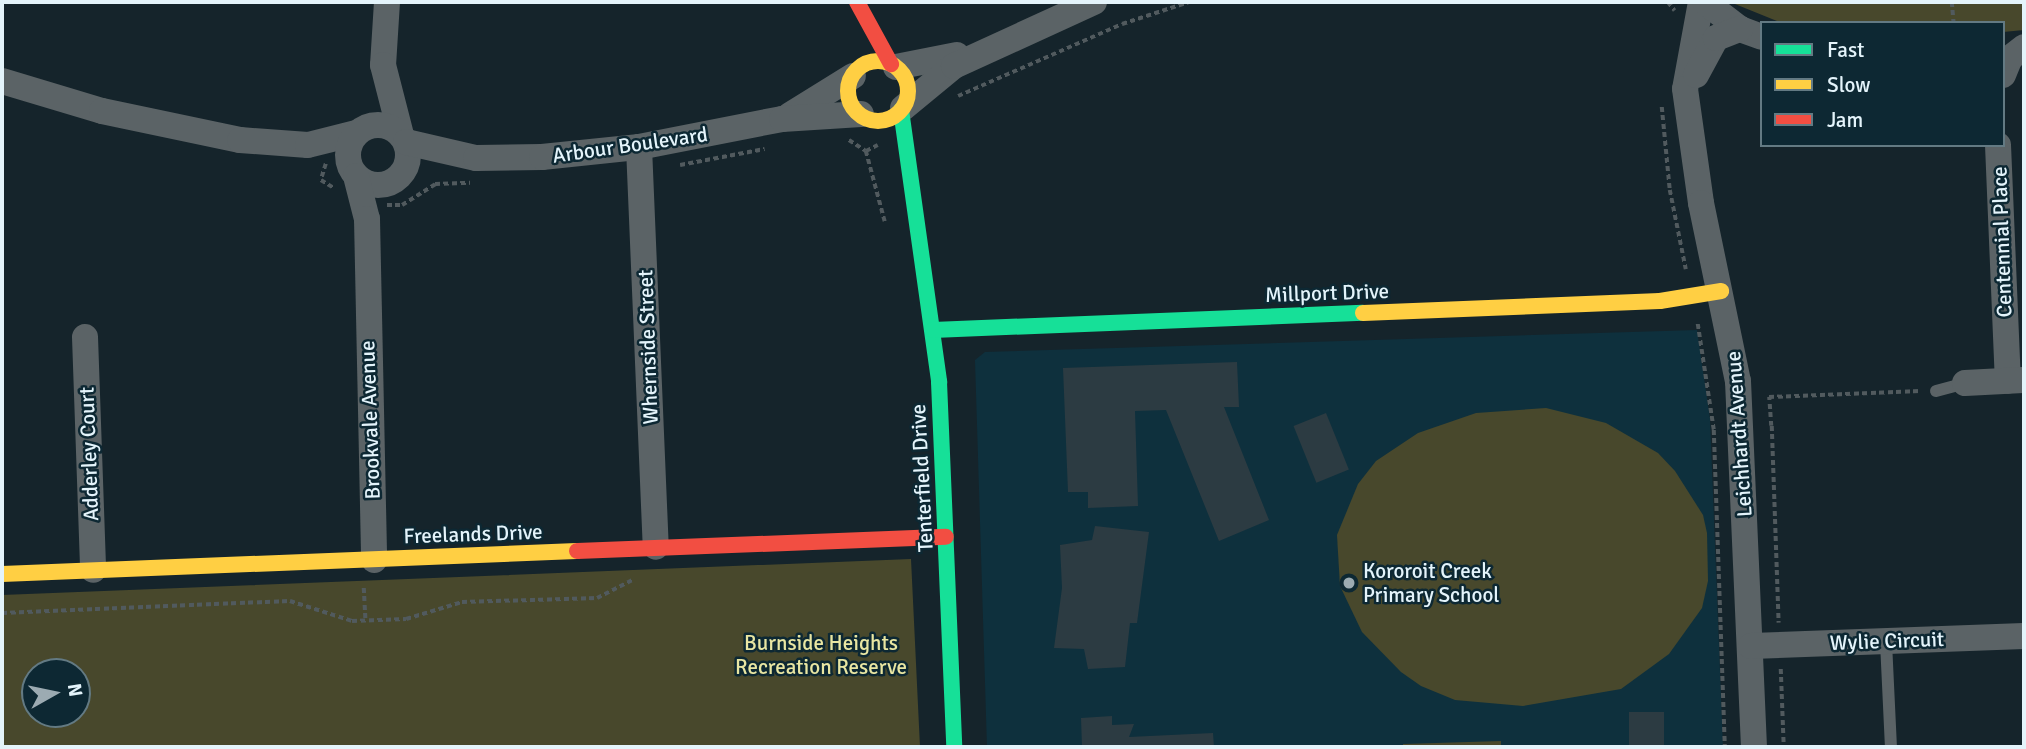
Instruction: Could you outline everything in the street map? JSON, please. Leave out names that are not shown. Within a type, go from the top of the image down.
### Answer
[{"type":"street","points":[[2,81],[102,111],[277,144],[353,172],[374,185],[398,177],[407,164],[403,139],[387,93],[383,47],[387,2]]},
{"type":"street","points":[[849,2],[850,24]]},
{"type":"street","points":[[857,2],[906,82],[902,109]]},
{"type":"street","points":[[782,119],[864,116],[885,120],[902,109],[937,77],[989,48],[1094,2]]},
{"type":"street","points":[[1690,125],[1685,77],[1703,2],[1751,33]]},
{"type":"street","points":[[1690,125],[1694,86],[1705,52],[1716,38],[1751,33]]},
{"type":"street","points":[[2005,50],[2024,46]]},
{"type":"street","points":[[2005,70],[2010,58],[2024,46]]},
{"type":"street","points":[[353,172],[348,149],[359,131],[383,47]]},
{"type":"street","points":[[782,119],[873,61],[894,65],[989,48]]},
{"type":"street","points":[[854,49],[855,73],[850,101],[864,116]]},
{"type":"street","name":"Tenterfield Drive","points":[[902,109],[913,209],[933,330],[946,537],[954,747]]},
{"type":"street","name":"Tenterfield Drive","points":[[864,116],[885,139],[913,209]]},
{"type":"street","name":"Arbour Boulevard","points":[[398,177],[476,158],[542,157],[639,147],[782,119]]},
{"type":"street","points":[[277,144],[324,143],[382,124],[403,139]]},
{"type":"street","name":"Leichhardt Avenue","points":[[1690,125],[1735,353],[1743,429],[1754,747]]},
{"type":"street","name":"Arbour Boulevard","points":[[403,139],[476,158]]},
{"type":"street","name":"Whernside Street","points":[[639,147],[656,547]]},
{"type":"street","name":"Centennial Place","points":[[1998,147],[2016,381]]},
{"type":"street","name":"Brookvale Avenue","points":[[353,172],[367,219],[374,559]]},
{"type":"street","name":"Brookvale Avenue","points":[[367,279],[383,204],[398,177]]},
{"type":"street","name":"Millport Drive","points":[[933,330],[1660,301],[1721,291]]},
{"type":"street","name":"Adderley Court","points":[[85,337],[93,570]]},
{"type":"street","points":[[1965,383],[2016,381]]},
{"type":"street","name":"Freelands Drive","points":[[2,573],[946,537]]},
{"type":"street","name":"Wylie Circuit","points":[[1751,646],[2024,636]]},
{"type":"lane","points":[[1937,391],[1965,383]]},
{"type":"lane","points":[[1886,642],[1891,747]]},
{"type":"path","points":[[956,97],[1122,24],[1189,2]]},
{"type":"path","points":[[1952,2],[1954,21]]},
{"type":"path","points":[[866,151],[888,235]]},
{"type":"path","points":[[1784,747],[1769,397],[1937,391]]},
{"type":"path","points":[[1725,747],[1714,430],[1772,426]]},
{"type":"path","points":[[2,613],[290,601],[352,621],[406,619],[462,602],[597,597],[635,578]]},
{"type":"shaded area","name":"Kororoit Creek Primary School","points":[[1697,330],[1710,419],[1723,747],[987,747],[975,360],[985,352]]},
{"type":"green space","points":[[1730,2],[2024,2],[2024,30],[2005,32],[2005,21],[1777,21]]},
{"type":"green space","points":[[1546,408],[1606,423],[1658,453],[1675,471],[1703,515],[1707,533],[1708,581],[1702,608],[1669,654],[1621,689],[1523,706],[1455,700],[1421,686],[1401,672],[1362,632],[1340,586],[1337,535],[1358,484],[1376,461],[1418,433],[1476,413]]},
{"type":"green space","name":"Burnside Heights Recreation Reserve","points":[[911,559],[920,747],[2,747],[2,595]]},
{"type":"green space","points":[[1501,741],[1501,747],[1403,747],[1403,744]]},
{"type":"building","points":[[1237,362],[1239,407],[1224,407],[1269,520],[1219,541],[1166,410],[1135,411],[1138,506],[1088,508],[1088,492],[1068,492],[1063,368]]},
{"type":"building","points":[[1326,413],[1349,470],[1316,483],[1294,426]]},
{"type":"building","points":[[1095,526],[1149,532],[1137,623],[1130,623],[1125,667],[1088,669],[1084,649],[1054,648],[1062,588],[1060,545],[1092,540]]},
{"type":"building","points":[[1629,712],[1664,712],[1664,747],[1629,747]]},
{"type":"building","points":[[1112,716],[1112,725],[1134,724],[1129,737],[1213,733],[1214,747],[1082,747],[1081,718]]},
{"type":"traffic: fast","points":[[901,110],[939,382],[954,747]]},
{"type":"traffic: fast","points":[[933,330],[1363,313]]},
{"type":"traffic: slow","points":[[878,61],[899,70],[908,91],[899,112],[878,121],[857,112],[848,91],[857,70],[878,61]]},
{"type":"traffic: slow","points":[[1363,313],[1660,301],[1721,291]]},
{"type":"traffic: slow","points":[[2,574],[577,551]]},
{"type":"traffic: jam","points":[[857,2],[891,64]]},
{"type":"traffic: jam","points":[[577,551],[946,537]]},
{"type":"place","name":"Kororoit Creek Primary School","points":[[1349,583]]}]
